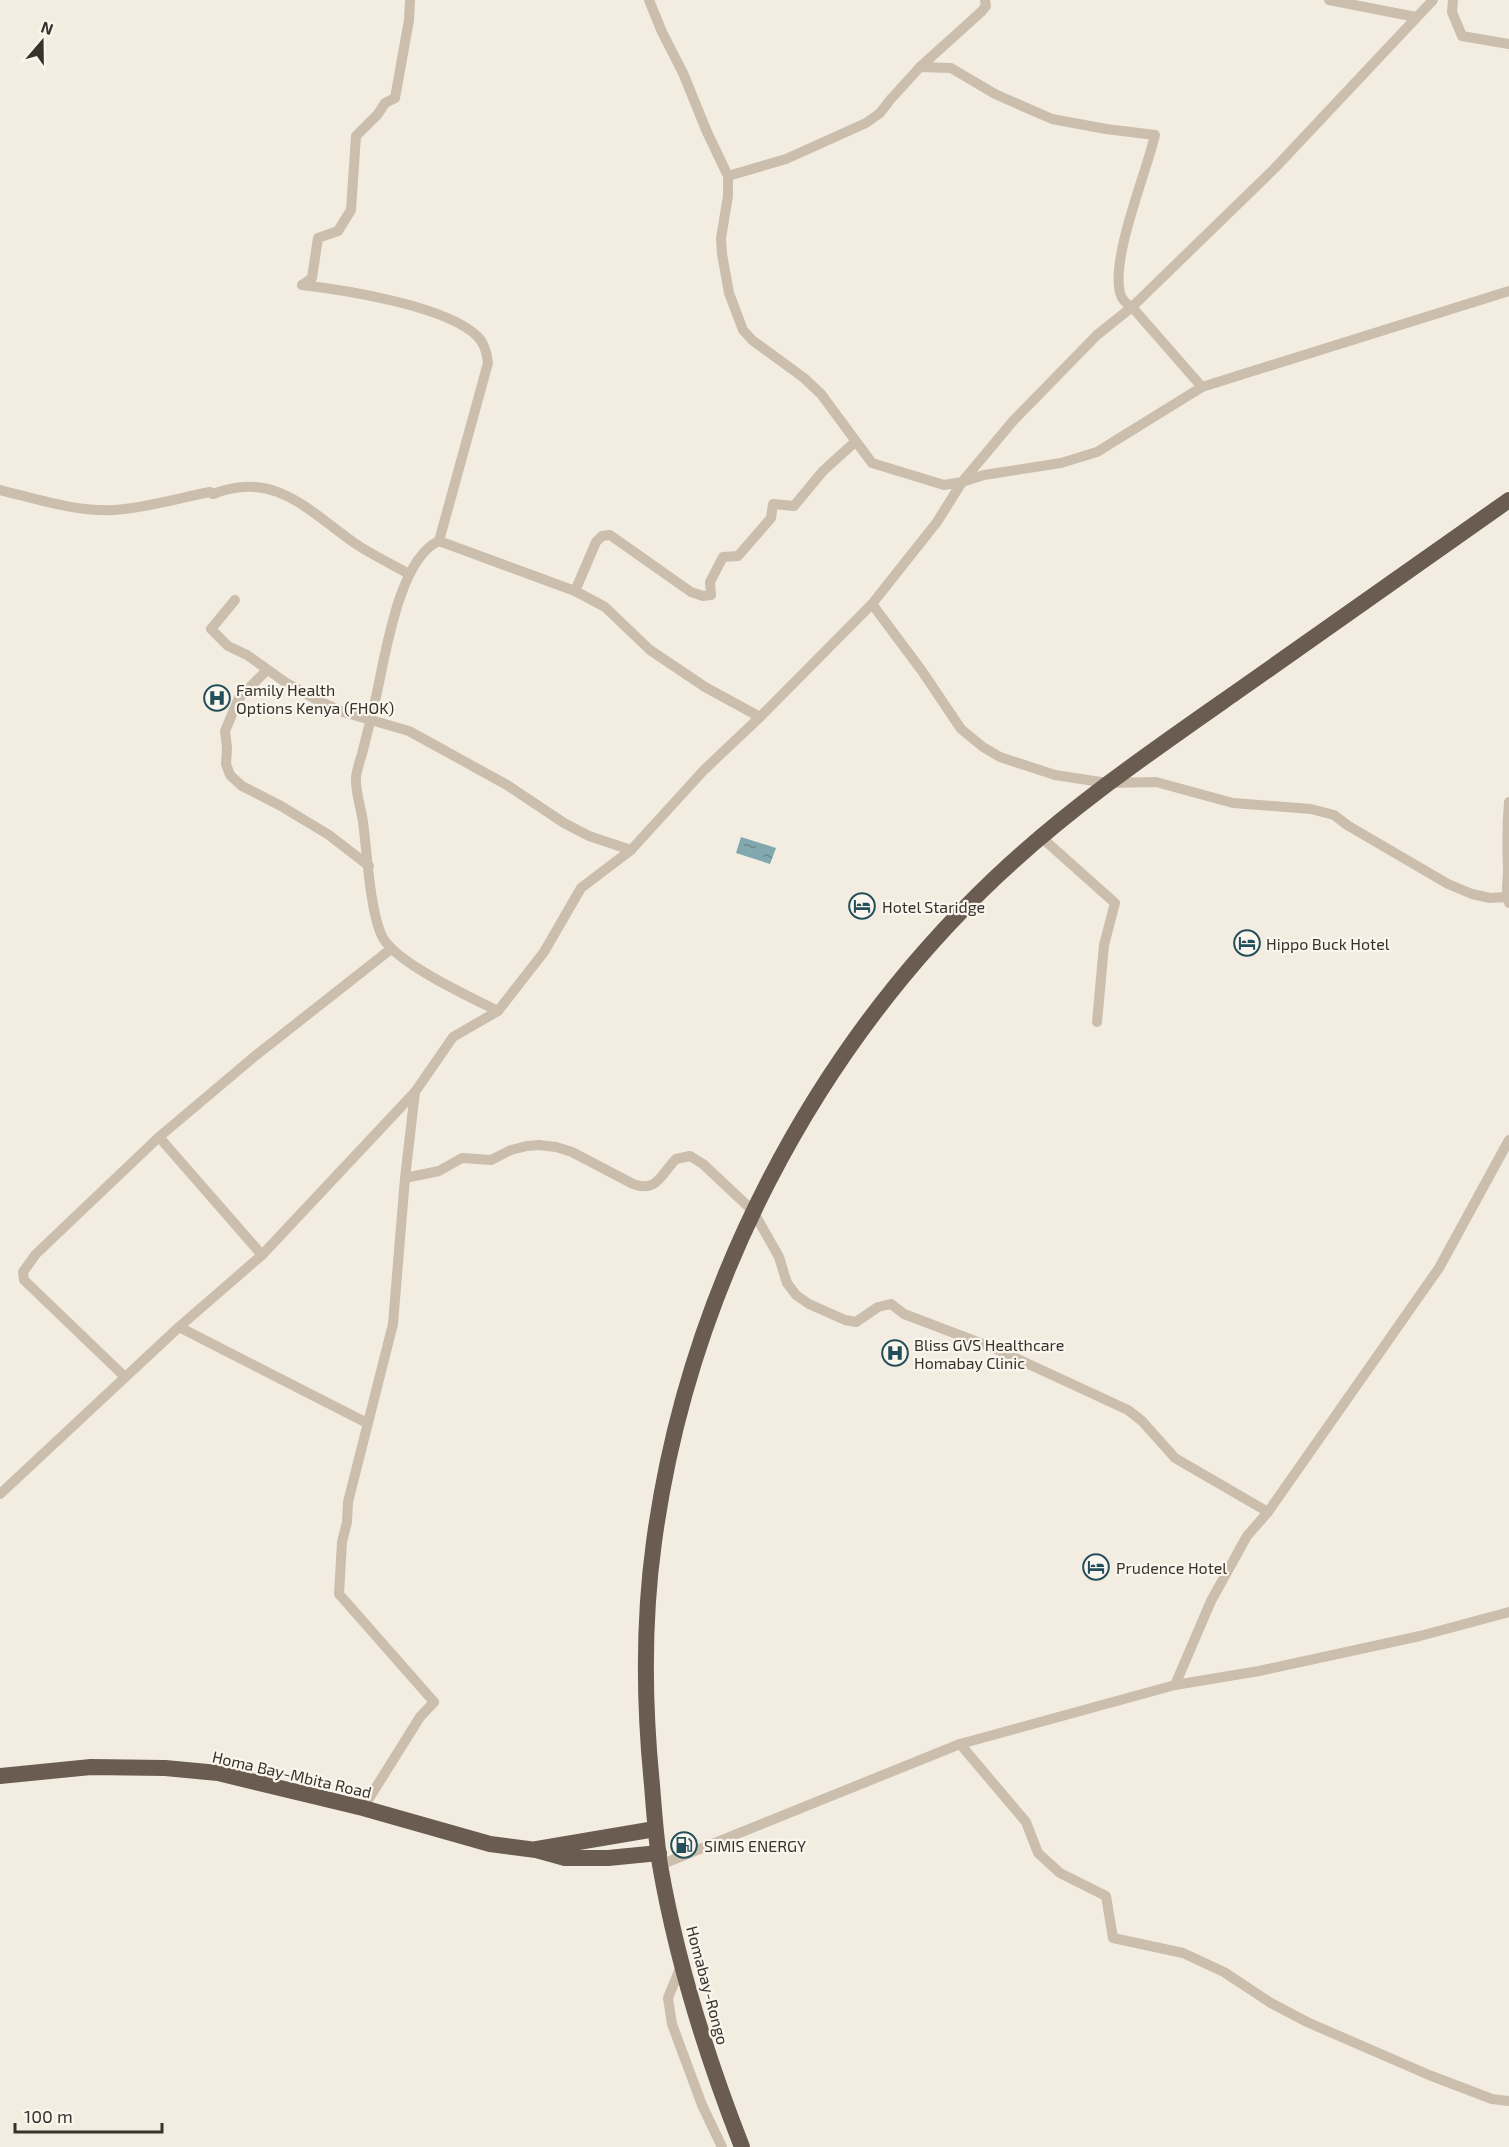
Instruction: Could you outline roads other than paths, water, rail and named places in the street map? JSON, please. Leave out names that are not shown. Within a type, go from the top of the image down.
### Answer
[{"type":"highway","name":"Homabay-Rongo","points":[[742,2147],[704,2044],[681,1965],[660,1859],[646,1723],[648,1617],[654,1545],[664,1481],[684,1397],[706,1329],[753,1211],[815,1098],[861,1031],[901,979],[993,880],[1107,783],[1509,500]]},
{"type":"highway","name":"Homa Bay-Mbita Road","points":[[0,1776],[91,1767],[165,1768],[218,1773],[363,1808],[490,1844],[536,1850],[565,1858],[660,1859]]},
{"type":"highway","name":"Homa Bay-Mbita Road","points":[[536,1850],[656,1828]]},
{"type":"street","points":[[410,0],[409,20],[395,98],[386,103],[356,136],[351,210],[338,231],[318,238],[312,279],[302,285],[347,290],[404,304],[465,326],[480,339],[486,351],[488,363],[439,541]]},
{"type":"street","points":[[650,0],[662,32],[683,73],[706,132],[728,176],[728,196],[721,238],[722,254],[729,293],[743,330],[752,340],[804,378],[821,394],[872,463],[944,485],[984,475],[1061,463],[1097,452],[1202,387],[1509,291]]},
{"type":"street","points":[[728,176],[786,159],[866,123],[880,113],[920,68],[981,12],[986,6],[985,0]]},
{"type":"street","points":[[1329,0],[1416,17]]},
{"type":"street","points":[[0,1494],[124,1377],[262,1255],[415,1092],[453,1037],[498,1011],[544,952],[581,888],[631,850],[704,770],[872,604],[937,522],[962,482],[1013,421],[1098,335],[1132,307],[1274,169],[1433,0]]},
{"type":"street","points":[[1453,0],[1452,12],[1462,36],[1509,44]]},
{"type":"street","points":[[920,68],[951,68],[995,94],[1052,119],[1155,135],[1121,253],[1120,295],[1202,387]]},
{"type":"street","points":[[575,591],[596,542],[610,535],[691,592],[703,596],[711,595],[710,582],[723,557],[738,556],[771,518],[773,504],[794,506],[823,471],[855,442]]},
{"type":"street","points":[[0,490],[84,509],[114,510],[210,492],[213,495],[223,490],[259,486],[292,498],[356,544],[409,574]]},
{"type":"street","points":[[498,1011],[447,985],[391,949],[379,929],[372,900],[356,777],[371,720],[382,663],[409,574],[422,553],[431,544],[439,541],[575,591],[605,607],[650,650],[705,687],[760,717]]},
{"type":"street","points":[[235,600],[211,629],[228,646],[247,655],[285,682],[343,712],[409,731],[507,785],[564,823],[589,836],[631,850]]},
{"type":"street","points":[[872,604],[968,736],[1000,757],[1055,775],[1107,783],[1156,782],[1233,803],[1311,809],[1334,815],[1347,825],[1448,884],[1472,894],[1508,900],[1506,846],[1509,802]]},
{"type":"street","points":[[267,670],[238,698],[225,731],[226,765],[230,775],[242,786],[281,806],[328,835],[369,866]]},
{"type":"street","points":[[1041,837],[1115,903],[1104,945],[1097,1022]]},
{"type":"street","points":[[124,1377],[24,1280],[23,1272],[36,1254],[159,1137],[255,1056],[391,949]]},
{"type":"street","points":[[363,1808],[420,1717],[434,1702],[339,1594],[342,1542],[347,1522],[348,1502],[393,1324],[405,1178],[415,1092]]},
{"type":"street","points":[[159,1137],[262,1255]]},
{"type":"street","points":[[1175,1685],[1211,1601],[1247,1536],[1268,1512],[1439,1268],[1509,1140]]},
{"type":"street","points":[[405,1178],[439,1171],[462,1158],[491,1160],[511,1150],[539,1145],[572,1152],[633,1184],[648,1187],[657,1183],[676,1159],[690,1156],[703,1164],[753,1211],[779,1257],[787,1283],[796,1295],[809,1304],[855,1322],[878,1307],[891,1304],[904,1314],[996,1349],[1128,1410],[1142,1420],[1175,1458],[1268,1512]]},
{"type":"street","points":[[179,1327],[367,1423]]},
{"type":"street","points":[[660,1859],[960,1744],[1175,1685],[1258,1671],[1420,1636],[1509,1612]]},
{"type":"street","points":[[960,1744],[1026,1822],[1038,1852],[1060,1873],[1106,1896],[1113,1938],[1183,1953],[1224,1972],[1271,2003],[1307,2022],[1429,2075],[1492,2098],[1509,2101]]},
{"type":"street","points":[[681,1965],[668,1998],[672,2024],[702,2105],[722,2147]]},
{"type":"water","points":[[741,837],[776,848],[770,864],[736,853]]},
{"type":"place","name":"Family Health Options Kenya (FHOK)","points":[[217,698]]},
{"type":"place","name":"Hotel Staridge","points":[[862,906]]},
{"type":"place","name":"Hippo Buck Hotel","points":[[1247,943]]},
{"type":"place","name":"Bliss GVS Healthcare Homabay Clinic","points":[[895,1353]]},
{"type":"place","name":"Prudence Hotel","points":[[1096,1567]]},
{"type":"place","name":"SIMIS ENERGY","points":[[684,1845]]}]
